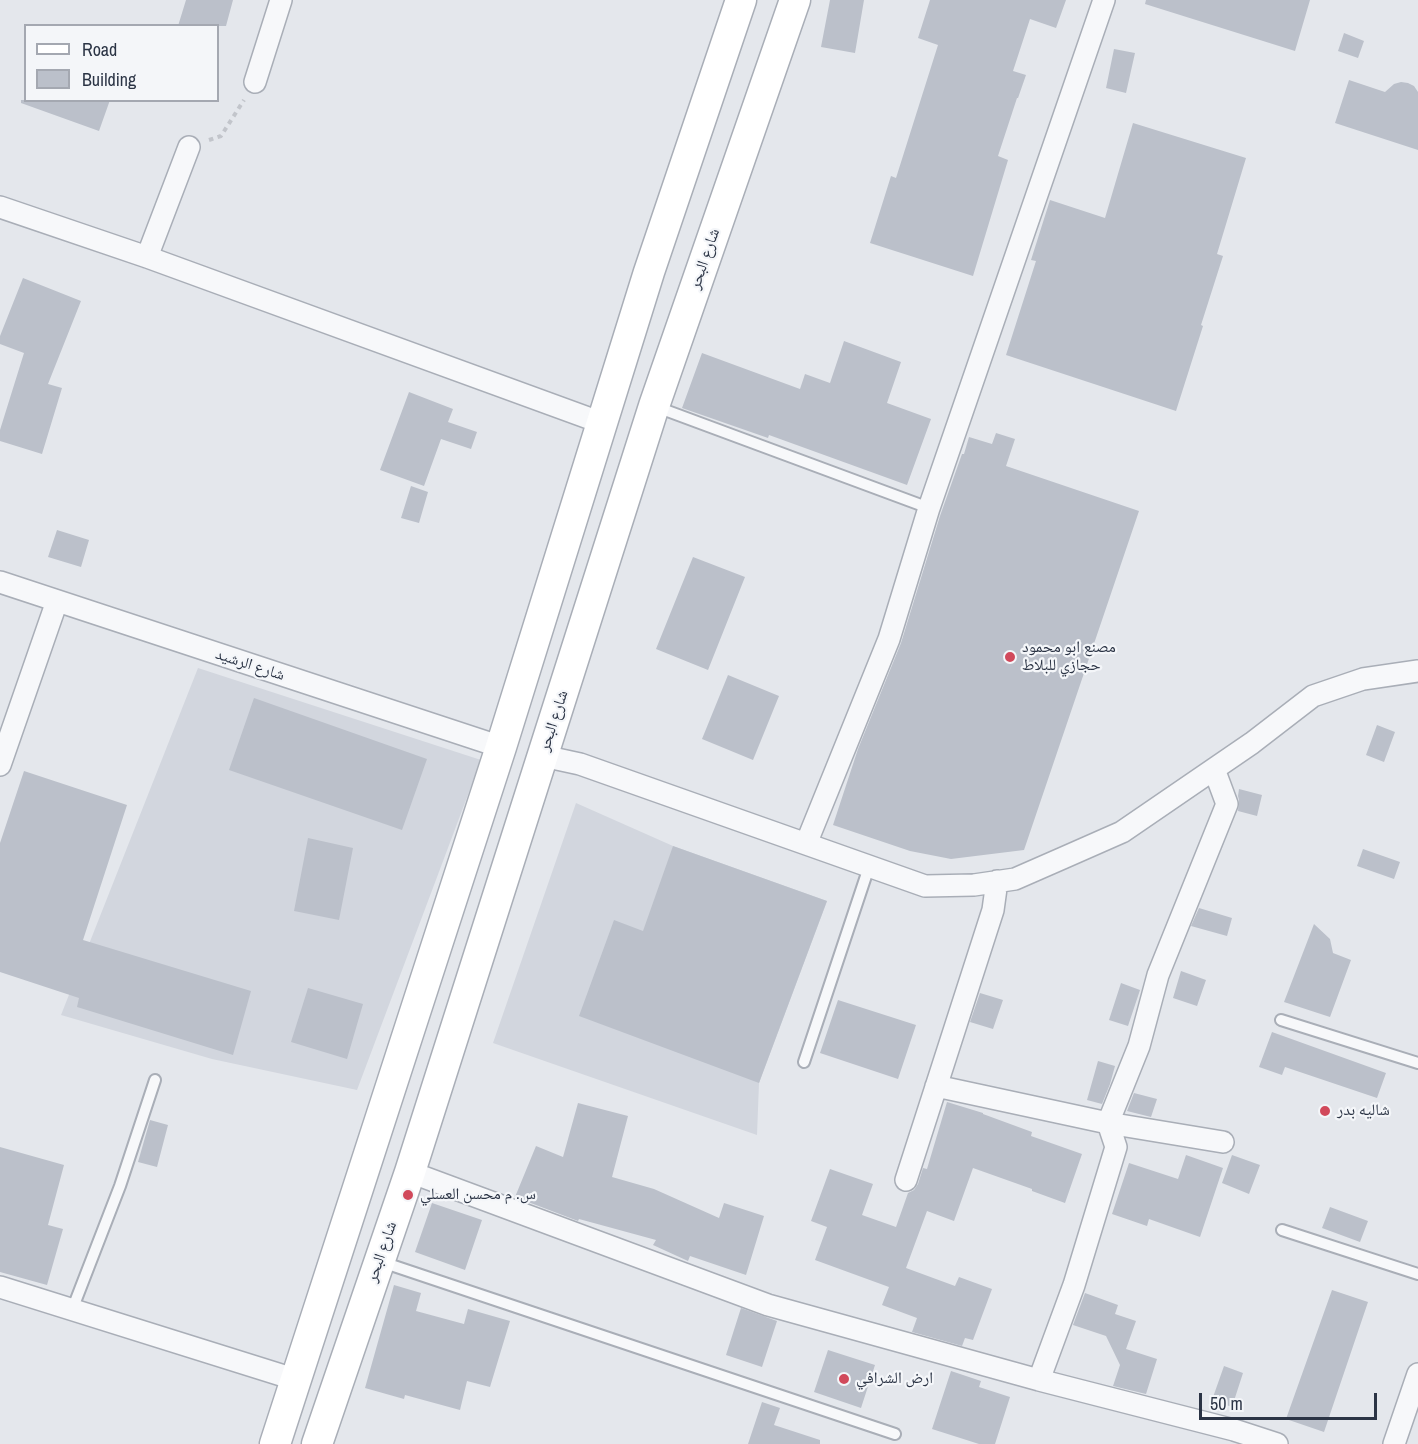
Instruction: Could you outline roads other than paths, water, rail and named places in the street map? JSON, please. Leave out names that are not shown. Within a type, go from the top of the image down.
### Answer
[{"type":"main road","points":[[276,1444],[501,747],[649,272],[741,0]]},
{"type":"main road","name":"شارع البحر","points":[[317,1444],[410,1172],[654,406],[795,0]]},
{"type":"main road","points":[[422,994],[463,1005]]},
{"type":"street","points":[[255,82],[281,0]]},
{"type":"street","points":[[806,844],[889,639],[929,508],[1104,0]]},
{"type":"street","points":[[147,257],[189,147]]},
{"type":"street","points":[[0,207],[147,257],[602,423]]},
{"type":"street","name":"شارع الرشيد","points":[[0,582],[501,747]]},
{"type":"street","points":[[0,765],[57,602]]},
{"type":"street","points":[[543,756],[580,764],[925,886],[974,885],[1016,879],[1122,832],[1252,743],[1313,696],[1363,679],[1418,671]]},
{"type":"street","points":[[1039,1380],[1074,1285],[1116,1147],[1108,1123],[1139,1046],[1158,975],[1227,804],[1214,769]]},
{"type":"street","points":[[906,1180],[993,910],[997,881]]},
{"type":"street","points":[[936,1086],[1108,1123],[1222,1142]]},
{"type":"street","points":[[410,1172],[768,1305],[1039,1380],[1232,1437],[1277,1444]]},
{"type":"street","points":[[0,1287],[297,1380]]},
{"type":"street","points":[[1394,1444],[1418,1374]]},
{"type":"lane","points":[[654,406],[929,508]]},
{"type":"lane","points":[[804,1062],[869,867]]},
{"type":"lane","points":[[1281,1020],[1418,1063]]},
{"type":"lane","points":[[72,1310],[120,1186],[155,1080]]},
{"type":"lane","points":[[1282,1230],[1418,1274]]},
{"type":"lane","points":[[379,1261],[895,1434]]},
{"type":"place","name":"مصنع ابو محمود حجازي للبلاط","points":[[1010,657]]},
{"type":"place","name":"شاليه بدر","points":[[1325,1111]]},
{"type":"place","name":"س. م محسن العسلي","points":[[408,1195]]},
{"type":"place","name":"ارض الشرافي","points":[[844,1379]]}]
